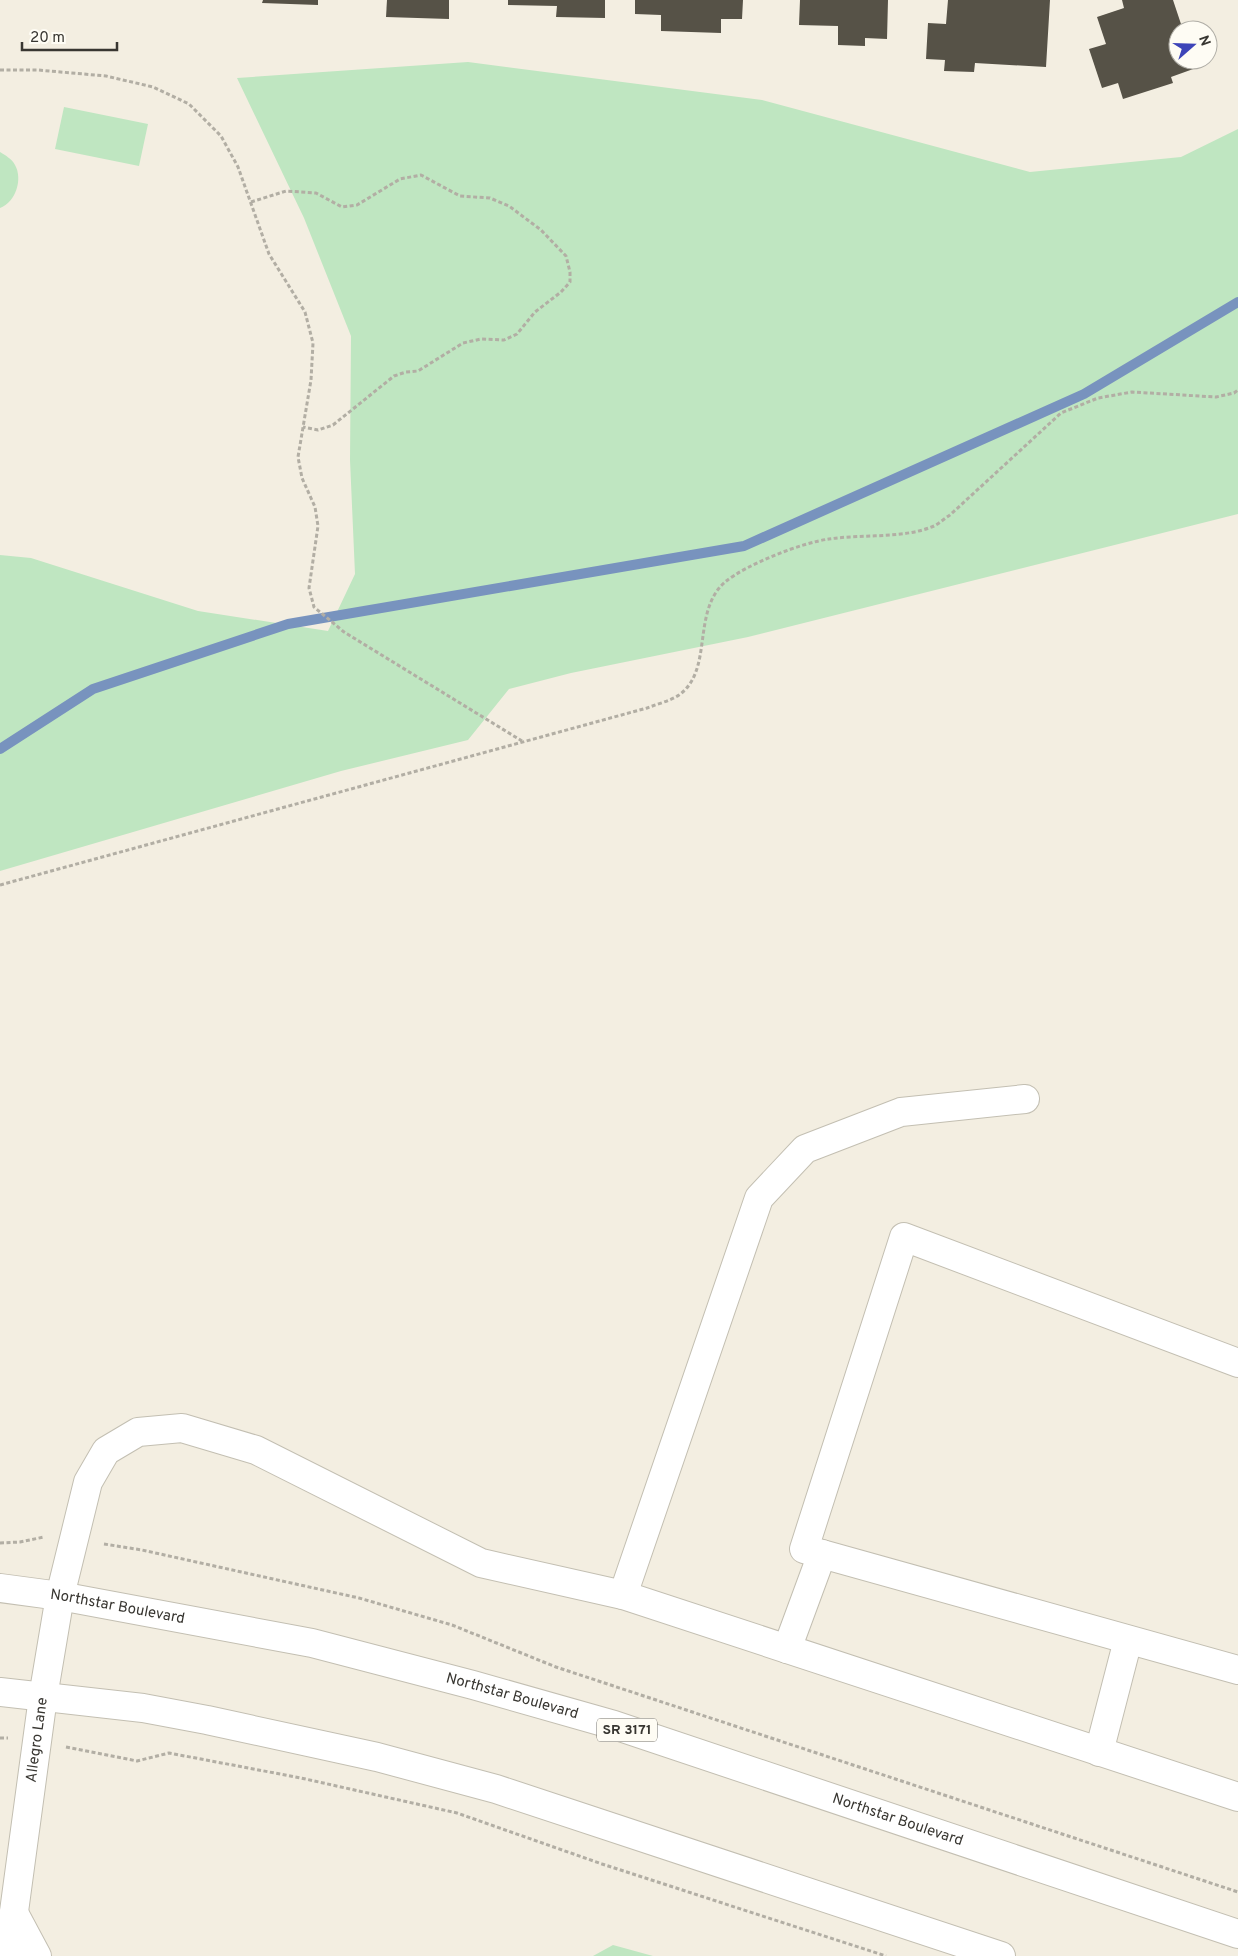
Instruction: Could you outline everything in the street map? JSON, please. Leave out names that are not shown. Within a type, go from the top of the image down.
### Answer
[{"type":"main road","points":[[623,1595],[760,1198],[805,1149],[901,1112],[1025,1099]]},
{"type":"main road","points":[[1238,1363],[904,1237],[804,1549],[1238,1670]]},
{"type":"main road","name":"Allegro Lane","points":[[8,1956],[14,1913],[9,1884],[39,1742],[60,1596],[88,1482],[106,1451],[138,1432],[182,1428],[256,1450],[481,1564],[623,1595],[1238,1797]]},
{"type":"main road","points":[[787,1649],[822,1554]]},
{"type":"main road","name":"Northstar Boulevard","points":[[0,1588],[60,1596],[312,1643],[605,1722],[1238,1934]]},
{"type":"main road","points":[[1099,1752],[1128,1640]]},
{"type":"main road","points":[[0,1692],[143,1708],[377,1757],[496,1789],[1001,1956]]},
{"type":"main road","points":[[14,1913],[37,1956]]},
{"type":"path","points":[[0,70],[38,70],[106,76],[153,87],[190,104],[221,136],[238,166],[269,254],[305,312],[313,343],[311,380],[298,457],[302,478],[315,508],[318,526],[308,588],[314,607],[344,632],[522,742]]},
{"type":"path","points":[[251,202],[286,191],[316,193],[342,207],[357,205],[400,179],[421,175],[460,196],[490,198],[510,206],[541,230],[566,256],[570,272],[570,282],[561,292],[535,312],[517,334],[504,340],[481,339],[463,343],[418,371],[394,376],[333,424],[318,430],[303,427]]},
{"type":"path","points":[[0,885],[647,708],[679,695],[694,678],[699,659],[703,627],[711,602],[724,583],[749,568],[801,545],[829,539],[919,531],[936,525],[950,515],[1062,413],[1098,398],[1132,392],[1216,398],[1238,390]]},
{"type":"path","points":[[0,1738],[39,1742],[137,1761],[169,1753],[301,1778],[457,1813],[602,1864],[886,1956]]},
{"type":"green space","points":[[468,62],[762,100],[1030,172],[1181,157],[1238,129],[1238,514],[748,637],[571,673],[509,689],[468,740],[341,771],[0,871],[0,555],[31,558],[198,611],[328,631],[355,574],[350,460],[351,336],[304,218],[237,78]]},
{"type":"green space","points":[[64,107],[148,124],[139,166],[55,149]]},
{"type":"green space","points":[[0,152],[14,163],[18,183],[10,201],[0,208]]},
{"type":"green space","points":[[613,1945],[653,1956],[593,1956]]},
{"type":"building","points":[[263,0],[318,0],[318,5],[262,3]]},
{"type":"building","points":[[387,0],[449,0],[449,19],[386,17]]},
{"type":"building","points":[[508,0],[605,0],[605,18],[556,17],[557,6],[508,5]]},
{"type":"building","points":[[635,0],[743,0],[742,19],[721,19],[721,33],[661,31],[661,15],[635,14]]},
{"type":"building","points":[[800,0],[888,0],[887,39],[865,38],[865,46],[838,45],[838,26],[799,25]]},
{"type":"building","points":[[948,0],[1050,0],[1046,67],[975,63],[974,72],[944,71],[945,60],[926,59],[928,23],[946,24]]},
{"type":"building","points":[[1122,0],[1173,0],[1180,20],[1168,20],[1168,70],[1190,70],[1171,77],[1173,83],[1123,99],[1118,83],[1102,88],[1089,49],[1106,44],[1097,17],[1124,8]]},
{"type":"waterway","points":[[0,749],[93,689],[288,624],[744,546],[1084,394],[1238,302]]}]
